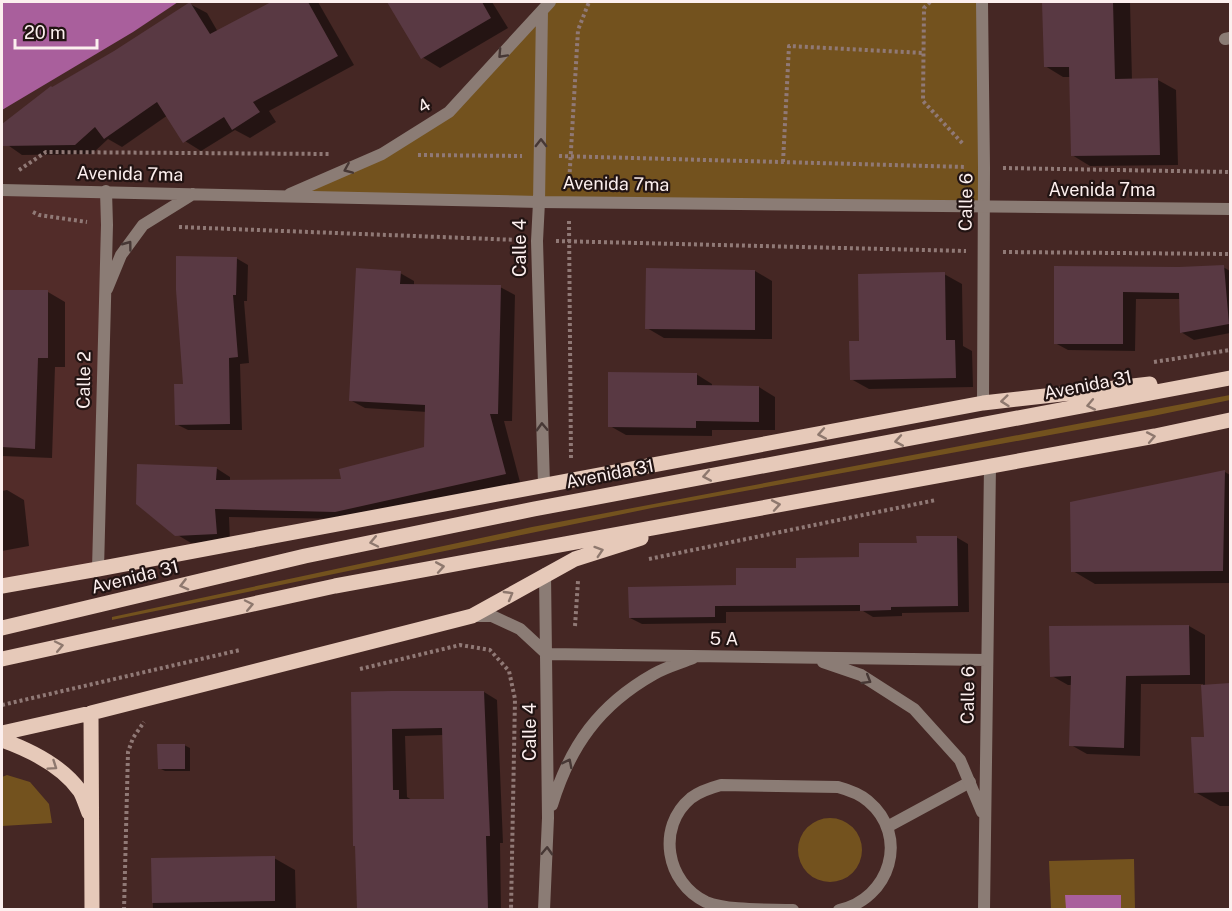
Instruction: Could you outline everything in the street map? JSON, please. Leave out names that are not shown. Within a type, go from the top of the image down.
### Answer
[{"type":"main road","points":[[2,586],[983,403],[1230,376]]},
{"type":"main road","name":"Avenida 31","points":[[2,628],[305,556],[534,509],[1230,376]]},
{"type":"main road","points":[[2,659],[335,586],[1155,436],[1230,420]]},
{"type":"main road","points":[[2,733],[91,713],[472,616],[575,559],[698,519]]},
{"type":"main road","points":[[91,713],[92,909]]},
{"type":"main road","points":[[2,740],[23,747],[60,771],[80,792],[92,822]]},
{"type":"street","name":"Calle 6","points":[[982,2],[983,403]]},
{"type":"street","name":"4","points":[[285,196],[382,154],[448,112],[546,6]]},
{"type":"street","name":"Calle 4","points":[[544,485],[537,241],[546,6]]},
{"type":"street","name":"Avenida 7ma","points":[[2,190],[539,202],[1230,209]]},
{"type":"street","name":"Calle 2","points":[[98,569],[106,191]]},
{"type":"street","points":[[104,298],[121,255],[143,225],[194,194]]},
{"type":"street","name":"Calle 6","points":[[984,909],[990,465]]},
{"type":"street","name":"Calle 4","points":[[544,909],[548,818],[545,574]]},
{"type":"street","points":[[472,616],[492,616],[520,629],[547,654]]},
{"type":"street","name":"5 A","points":[[547,654],[987,660]]},
{"type":"street","name":"Calle 4","points":[[548,818],[561,776],[579,740],[612,704],[655,673],[699,656]]},
{"type":"street","name":"Calle 6","points":[[813,658],[861,675],[914,709],[960,760],[984,816]]},
{"type":"street","points":[[887,827],[970,782]]},
{"type":"street","points":[[793,909],[723,908],[694,896],[682,884],[674,870],[670,855],[669,839],[673,823],[681,809],[706,789],[721,785],[838,787],[854,792],[868,801],[879,813],[887,827],[891,843],[890,859],[885,875],[876,889],[864,900],[839,909]]},
{"type":"path","points":[[572,463],[568,202],[578,30],[589,2]]},
{"type":"path","points":[[930,2],[924,8],[923,101],[984,168]]},
{"type":"path","points":[[783,162],[789,46],[924,53]]},
{"type":"path","points":[[10,176],[46,152],[334,154]]},
{"type":"path","points":[[382,154],[1230,172]]},
{"type":"path","points":[[29,210],[39,215],[107,225]]},
{"type":"path","points":[[143,225],[537,241],[1230,254]]},
{"type":"path","points":[[1146,363],[1230,350]]},
{"type":"path","points":[[638,561],[942,499]]},
{"type":"path","points":[[575,627],[579,573]]},
{"type":"path","points":[[355,670],[460,645],[490,650],[509,671],[515,699],[511,909]]},
{"type":"path","points":[[2,705],[245,649]]},
{"type":"path","points":[[124,909],[128,752],[133,738],[145,720]]},
{"type":"shaded area","points":[[2,2],[178,2],[133,32],[2,110]]},
{"type":"shaded area","points":[[550,2],[982,2],[984,207],[285,196],[382,154],[449,112]]},
{"type":"shaded area","points":[[2,190],[106,191],[99,562],[2,586]]},
{"type":"shaded area","points":[[1230,395],[1230,400],[1153,416],[652,508],[112,620],[112,617],[532,527]]},
{"type":"shaded area","points":[[7,775],[30,782],[49,804],[52,823],[2,826],[2,777]]},
{"type":"shaded area","points":[[830,818],[848,824],[856,832],[862,850],[856,868],[848,876],[830,882],[812,876],[804,868],[798,850],[804,832],[812,824]]},
{"type":"shaded area","points":[[1134,859],[1135,909],[1051,909],[1049,861]]},
{"type":"shaded area","points":[[1065,895],[1121,895],[1121,909],[1066,909]]},
{"type":"building","points":[[190,2],[210,34],[271,2],[308,2],[338,56],[253,102],[260,112],[232,130],[224,117],[183,143],[157,102],[104,139],[95,127],[75,145],[2,146],[2,124],[51,86],[114,51]]},
{"type":"building","points":[[387,2],[482,2],[491,18],[421,59]]},
{"type":"building","points":[[1042,2],[1113,2],[1115,79],[1158,78],[1160,155],[1071,156],[1069,67],[1044,67]]},
{"type":"building","points":[[176,256],[237,257],[236,295],[233,295],[238,357],[229,358],[230,424],[175,425],[174,384],[183,384],[176,290]]},
{"type":"building","points":[[1224,265],[1229,324],[1180,333],[1179,293],[1123,292],[1123,344],[1054,344],[1054,266]]},
{"type":"building","points":[[356,268],[401,271],[400,284],[501,285],[498,414],[490,414],[506,474],[335,512],[215,509],[217,534],[175,536],[136,504],[137,464],[217,467],[216,480],[341,479],[339,469],[424,447],[425,405],[349,401]]},
{"type":"building","points":[[646,268],[755,270],[755,330],[645,329]]},
{"type":"building","points":[[945,272],[946,340],[955,340],[956,378],[850,380],[849,341],[859,341],[858,274]]},
{"type":"building","points":[[2,290],[48,290],[48,358],[38,358],[35,449],[2,447]]},
{"type":"building","points":[[608,372],[697,373],[697,385],[759,386],[759,422],[696,421],[696,428],[608,427]]},
{"type":"building","points":[[1225,470],[1223,571],[1071,572],[1070,502]]},
{"type":"building","points":[[916,536],[957,536],[958,606],[891,607],[891,610],[860,611],[860,605],[715,606],[715,617],[629,618],[628,587],[736,585],[736,568],[796,568],[796,558],[859,557],[859,543],[917,543]]},
{"type":"building","points":[[1189,625],[1190,675],[1126,676],[1124,748],[1069,746],[1071,676],[1050,677],[1049,626]]},
{"type":"building","points":[[1230,683],[1230,792],[1194,793],[1191,737],[1204,737],[1201,685]]},
{"type":"building","points":[[484,691],[490,836],[486,836],[488,909],[357,909],[355,846],[353,846],[351,692]],"holes":[[[442,728],[444,799],[399,799],[399,790],[393,790],[392,729]]]},
{"type":"building","points":[[157,744],[185,744],[185,769],[158,769]]},
{"type":"building","points":[[275,856],[275,901],[152,903],[151,858]]}]
